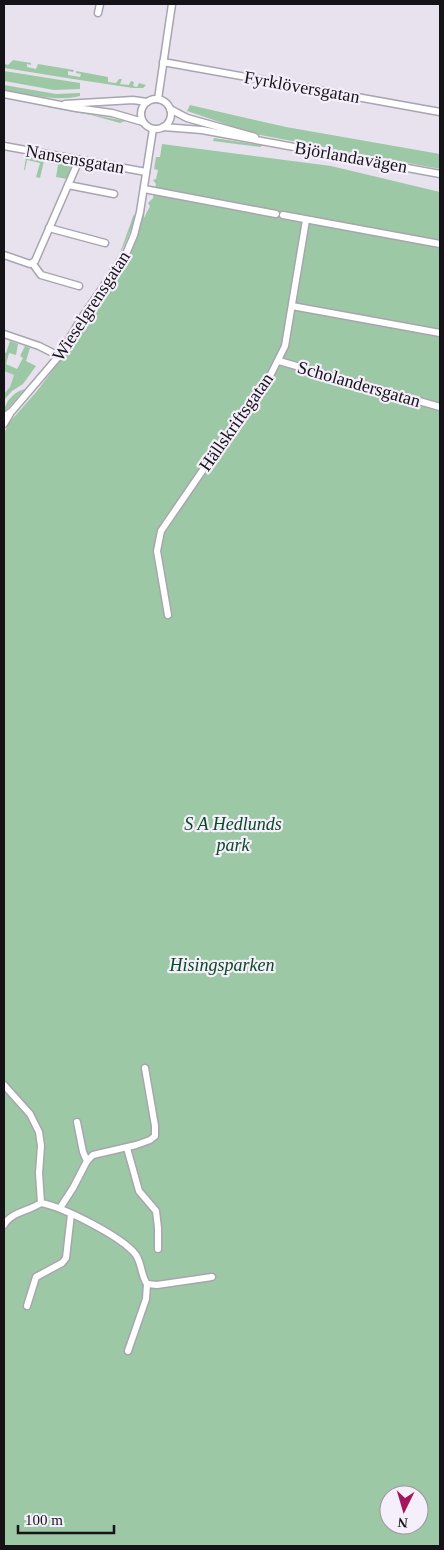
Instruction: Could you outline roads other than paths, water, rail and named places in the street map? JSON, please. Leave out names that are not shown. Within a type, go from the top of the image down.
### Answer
[{"type":"street","points":[[98,13],[100,4]]},
{"type":"street","points":[[59,104],[133,100],[147,102],[158,99],[172,4]]},
{"type":"street","name":"Fyrklöversgatan","points":[[163,62],[440,112]]},
{"type":"street","points":[[4,94],[112,113],[143,122],[154,129]]},
{"type":"street","name":"Björlandavägen","points":[[158,99],[167,104],[170,109],[187,118],[256,137],[262,141]]},
{"type":"street","points":[[143,122],[141,113],[147,102]]},
{"type":"street","points":[[163,127],[169,120],[170,109]]},
{"type":"street","name":"Björlandavägen","points":[[154,129],[163,127],[192,128],[440,174]]},
{"type":"street","name":"Wieselgrensgatan","points":[[4,417],[59,356],[126,254],[137,225],[154,129]]},
{"type":"street","name":"Nansensgatan","points":[[4,146],[146,172]]},
{"type":"street","points":[[33,264],[79,160]]},
{"type":"street","points":[[68,185],[114,194]]},
{"type":"street","points":[[144,189],[440,244]]},
{"type":"street","name":"Hällskriftsgatan","points":[[168,615],[157,551],[162,527],[279,361],[285,346],[306,220]]},
{"type":"street","points":[[49,228],[105,243]]},
{"type":"street","points":[[4,255],[33,264],[41,275],[79,286]]},
{"type":"street","points":[[292,306],[440,333]]},
{"type":"street","points":[[4,334],[39,346],[59,356]]},
{"type":"street","name":"Scholandersgatan","points":[[279,361],[440,407]]},
{"type":"street","name":"Wieselgrensgatan","points":[[4,424],[12,410]]},
{"type":"street","points":[[60,1208],[87,1161],[94,1155],[126,1148],[150,1140],[156,1132],[145,1068]]},
{"type":"street","points":[[4,1085],[30,1114],[39,1132],[42,1146],[39,1173],[41,1203]]},
{"type":"street","points":[[77,1122],[83,1152],[87,1161]]},
{"type":"street","points":[[126,1148],[139,1191],[156,1211],[158,1249]]},
{"type":"street","points":[[4,1225],[9,1218],[32,1209],[41,1203],[60,1208],[114,1237],[133,1252],[140,1262],[143,1277],[147,1284],[146,1299],[128,1351]]},
{"type":"street","points":[[27,1306],[36,1277],[62,1263],[66,1258],[71,1214]]},
{"type":"street","points":[[147,1284],[156,1285],[212,1277]]},
{"type":"park label","name":"S A Hedlunds park","points":[[233,834]]},
{"type":"park label","name":"Hisingsparken","points":[[222,965]]}]
